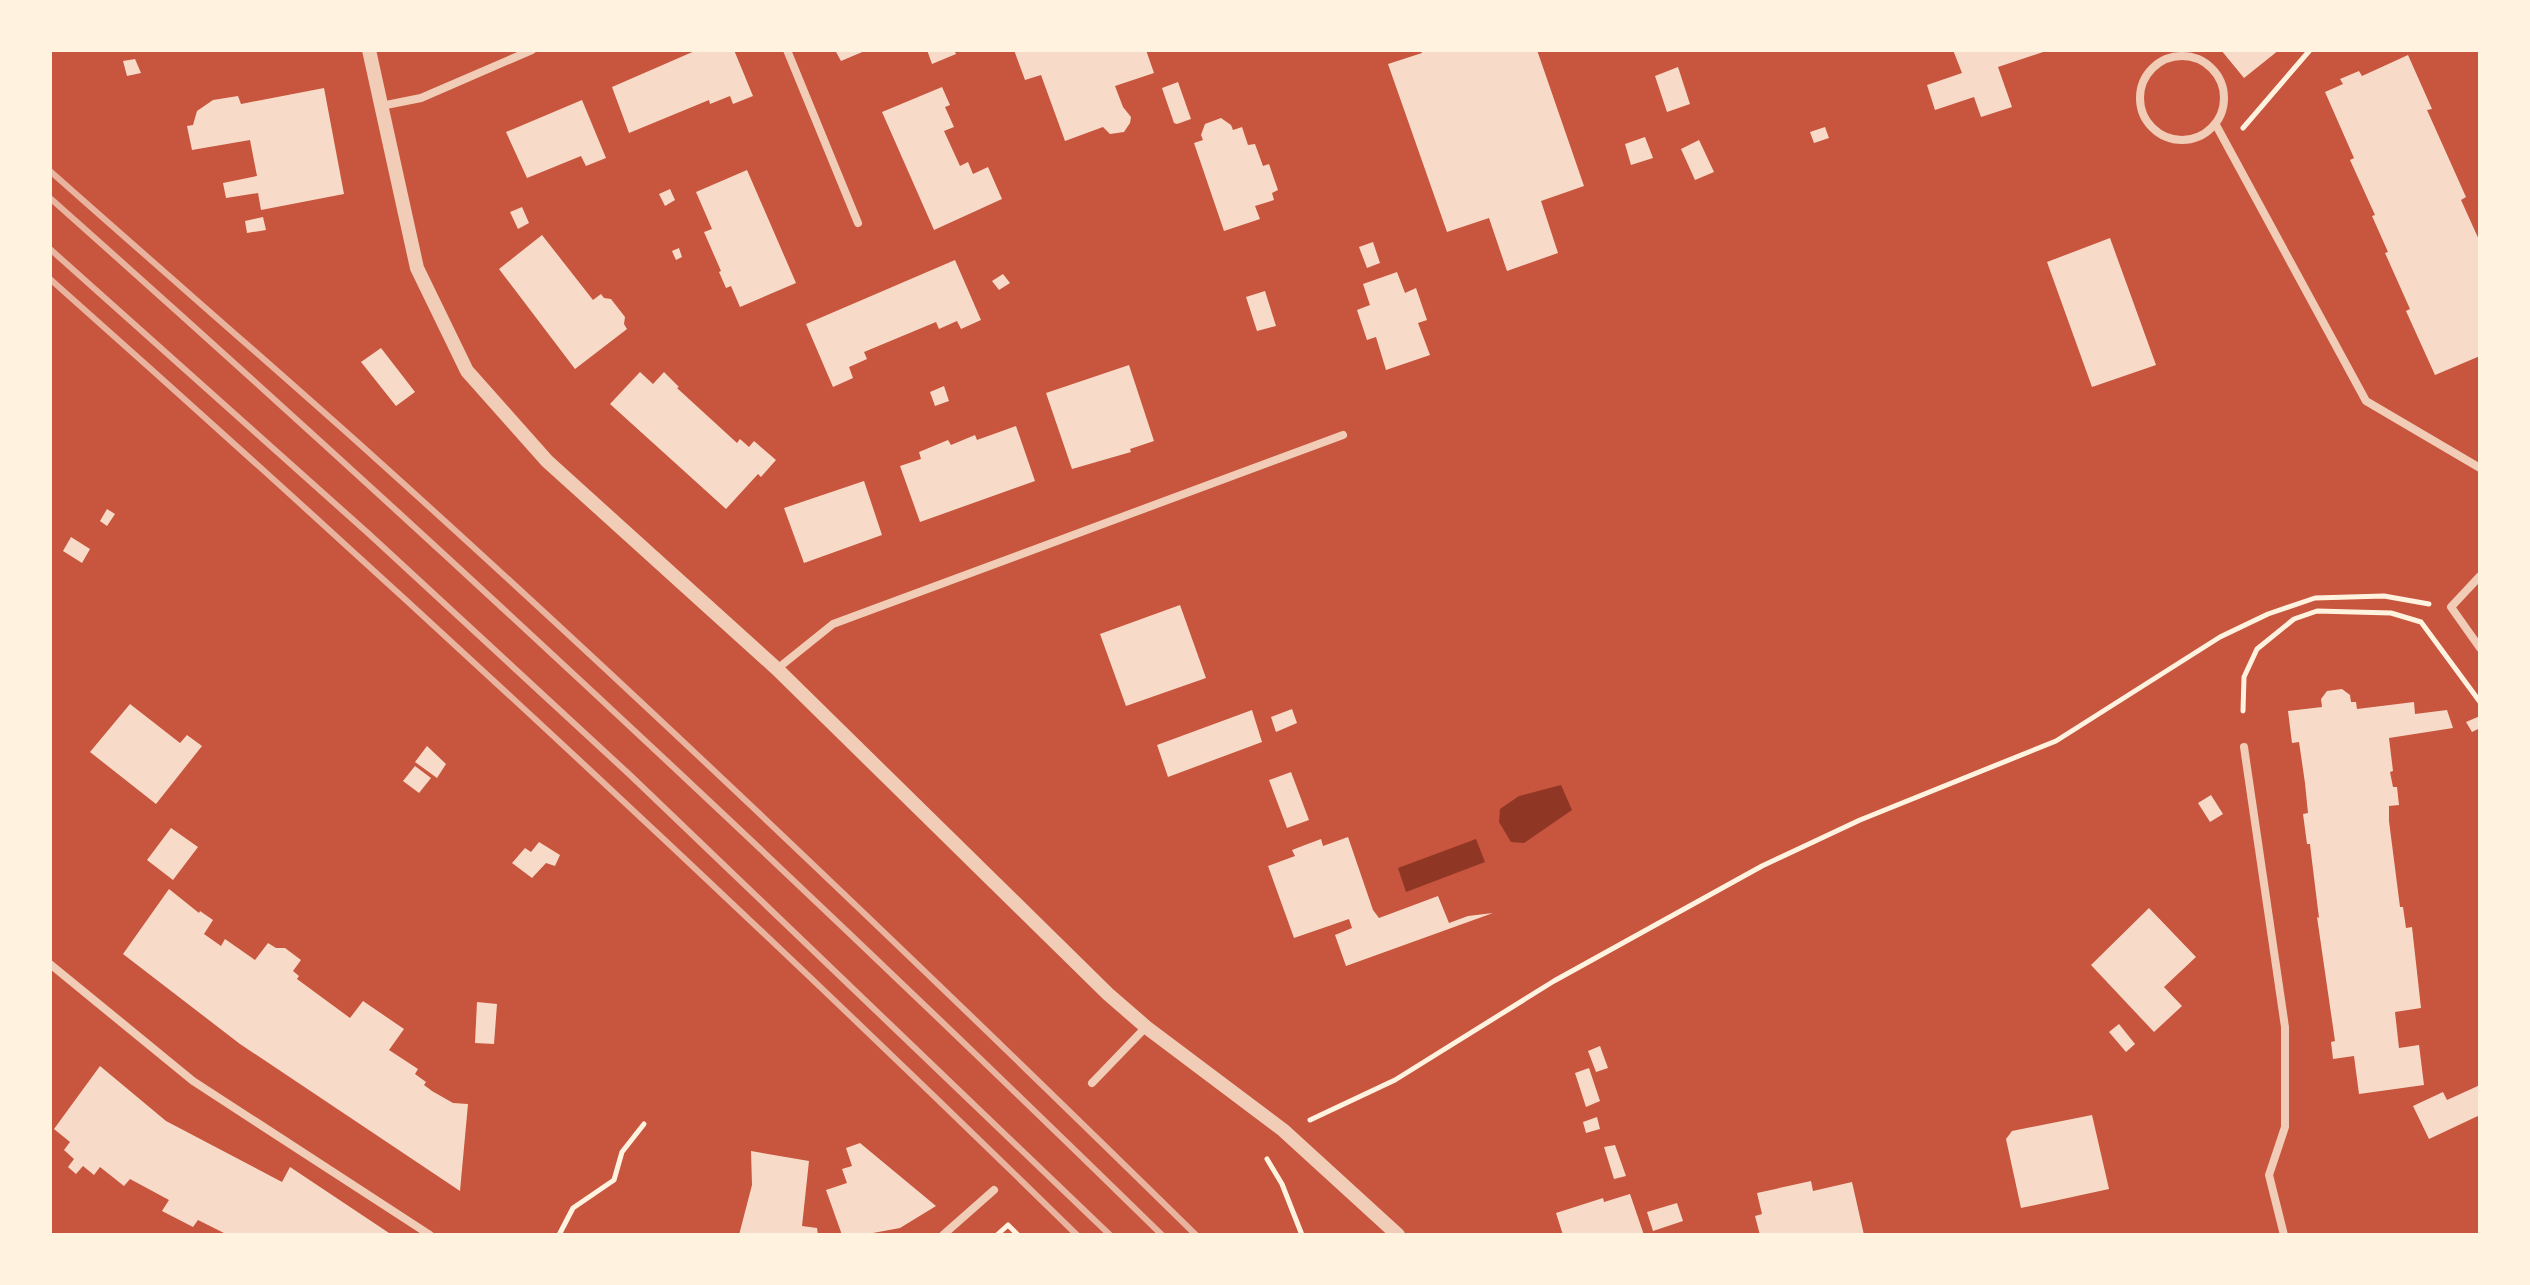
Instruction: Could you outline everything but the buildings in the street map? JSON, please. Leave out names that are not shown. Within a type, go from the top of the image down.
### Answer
[{"type":"street","points":[[369,50],[417,268],[467,371],[547,461],[777,669],[1108,994],[1146,1027],[1283,1130],[1398,1235]]},
{"type":"street","points":[[381,106],[421,98],[532,50]]},
{"type":"street","points":[[787,50],[858,223]]},
{"type":"street","points":[[2154,50],[2163,60]]},
{"type":"street","points":[[2181,56],[2199,59],[2214,71],[2223,88],[2223,107],[2216,125],[2200,136],[2182,141],[2164,137],[2149,125],[2140,108],[2140,90],[2148,72],[2163,60],[2181,56]]},
{"type":"street","points":[[2216,125],[2366,401],[2480,468]]},
{"type":"street","points":[[777,669],[833,624],[1343,435]]},
{"type":"street","points":[[2480,576],[2451,607],[2480,648]]},
{"type":"street","points":[[2244,747],[2285,1027],[2285,1127],[2269,1175],[2284,1235]]},
{"type":"street","points":[[50,964],[193,1081],[430,1235]]},
{"type":"street","points":[[1092,1083],[1146,1027]]},
{"type":"street","points":[[943,1235],[994,1190]]},
{"type":"path","points":[[2229,144],[2310,50]]},
{"type":"path","points":[[1283,1130],[1334,1110],[1395,1080],[1554,981],[1762,866],[1860,820],[2056,741],[2220,637],[2268,614],[2315,598],[2384,596],[2451,607]]},
{"type":"path","points":[[2243,711],[2244,677],[2257,649],[2294,619],[2317,611],[2391,613],[2421,622],[2480,702]]},
{"type":"path","points":[[559,1235],[573,1208],[614,1180],[622,1152],[644,1124]]},
{"type":"path","points":[[1267,1159],[1282,1184],[1302,1235]]},
{"type":"path","points":[[997,1235],[1008,1225],[1018,1235]]},
{"type":"shaded area","points":[[1561,785],[1572,810],[1524,843],[1511,842],[1499,822],[1500,809],[1519,796]]},
{"type":"shaded area","points":[[1476,839],[1485,862],[1406,892],[1398,868]]},
{"type":"railway","points":[[50,171],[374,457],[583,648],[892,939],[1196,1235]]},
{"type":"railway","points":[[50,198],[333,452],[612,710],[889,971],[1162,1235]]},
{"type":"railway","points":[[50,249],[369,534],[630,775],[1110,1235]]},
{"type":"railway","points":[[50,279],[570,751],[825,991],[1077,1235]]}]
